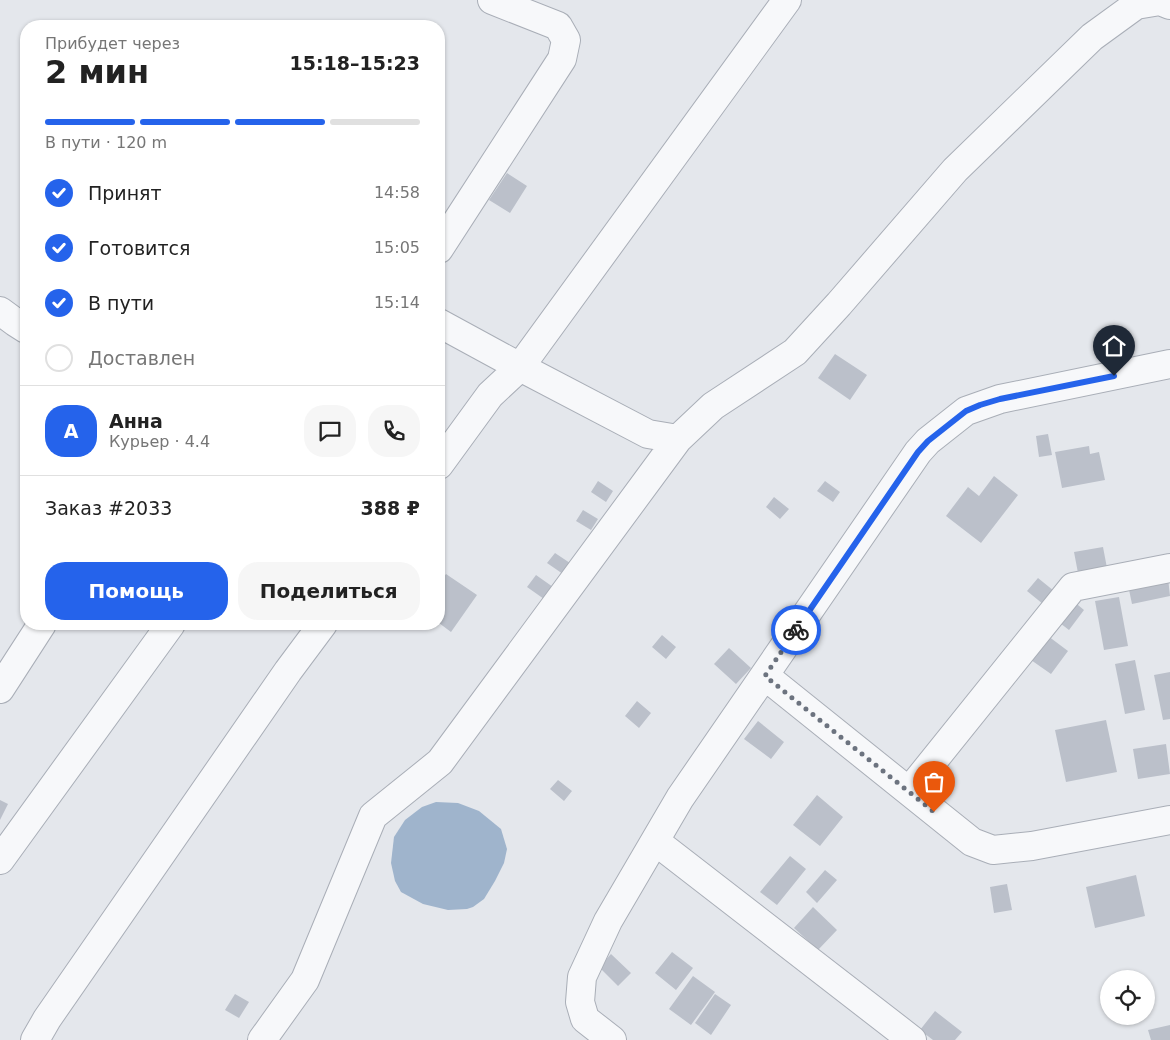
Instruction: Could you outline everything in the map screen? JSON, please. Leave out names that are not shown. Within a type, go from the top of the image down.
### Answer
[{"type":"street","points":[[445,240],[562,60],[566,40],[558,26],[492,0]]},
{"type":"street","points":[[445,457],[490,395],[520,367],[787,0]]},
{"type":"street","points":[[262,1040],[305,980],[373,816],[440,762],[678,439],[713,406],[795,352],[955,170],[1092,37],[1136,6],[1160,1],[1170,5]]},
{"type":"street","points":[[0,311],[20,325]]},
{"type":"street","points":[[445,326],[648,434],[678,439]]},
{"type":"street","points":[[612,1040],[584,1019],[580,1002],[582,977],[608,921],[680,798],[918,452],[928,441],[966,411],[1000,399],[1170,364]]},
{"type":"street","points":[[909,791],[1073,587],[1170,568]]},
{"type":"street","points":[[0,689],[38,630]]},
{"type":"street","points":[[0,860],[167,630]]},
{"type":"street","points":[[35,1040],[64,994],[319,630]]},
{"type":"street","points":[[765,676],[972,842],[992,850],[1032,846],[1170,820]]},
{"type":"street","points":[[655,841],[912,1040]]},
{"type":"water","points":[[436,802],[458,803],[479,811],[501,829],[507,849],[504,863],[484,899],[467,909],[448,910],[423,904],[401,892],[395,881],[391,863],[394,837],[405,820],[422,807]]},
{"type":"building","points":[[507,173],[527,186],[510,213],[489,200]]},
{"type":"building","points":[[835,354],[867,375],[850,400],[818,378]]},
{"type":"building","points":[[1048,434],[1052,455],[1039,457],[1036,436]]},
{"type":"building","points":[[1089,446],[1090,454],[1099,452],[1105,480],[1062,488],[1055,452]]},
{"type":"building","points":[[994,476],[1018,495],[981,543],[946,516],[968,487],[979,496]]},
{"type":"building","points":[[598,481],[613,491],[606,502],[591,492]]},
{"type":"building","points":[[825,481],[840,492],[833,502],[817,491]]},
{"type":"building","points":[[774,497],[789,509],[780,519],[766,507]]},
{"type":"building","points":[[583,510],[598,519],[591,530],[576,521]]},
{"type":"building","points":[[1103,547],[1107,568],[1078,573],[1074,552]]},
{"type":"building","points":[[555,553],[570,563],[563,574],[547,563]]},
{"type":"building","points":[[446,574],[477,595],[451,632],[445,628]]},
{"type":"building","points":[[536,575],[553,587],[544,599],[527,587]]},
{"type":"building","points":[[1038,578],[1054,591],[1043,604],[1027,591]]},
{"type":"building","points":[[1168,578],[1170,596],[1132,604],[1128,585]]},
{"type":"building","points":[[1119,597],[1128,646],[1104,650],[1095,601]]},
{"type":"building","points":[[1072,600],[1084,610],[1069,630],[1056,620]]},
{"type":"building","points":[[662,635],[676,647],[666,659],[652,647]]},
{"type":"building","points":[[1048,636],[1068,651],[1051,674],[1031,660]]},
{"type":"building","points":[[729,648],[751,668],[736,684],[714,664]]},
{"type":"building","points":[[1135,660],[1145,710],[1125,714],[1115,664]]},
{"type":"building","points":[[1170,672],[1170,719],[1163,720],[1154,675]]},
{"type":"building","points":[[637,701],[651,713],[639,728],[625,716]]},
{"type":"building","points":[[1106,720],[1117,772],[1066,782],[1055,730]]},
{"type":"building","points":[[758,721],[784,742],[771,759],[744,739]]},
{"type":"building","points":[[1166,744],[1170,774],[1138,779],[1133,749]]},
{"type":"building","points":[[558,780],[572,791],[564,801],[550,789]]},
{"type":"building","points":[[817,795],[843,817],[820,846],[793,825]]},
{"type":"building","points":[[0,800],[8,804],[0,820]]},
{"type":"building","points":[[790,856],[806,869],[777,905],[760,892]]},
{"type":"building","points":[[825,870],[837,880],[817,903],[806,892]]},
{"type":"building","points":[[1136,875],[1145,916],[1095,928],[1086,887]]},
{"type":"building","points":[[1007,884],[1012,910],[994,913],[990,887]]},
{"type":"building","points":[[813,907],[837,930],[818,950],[794,928]]},
{"type":"building","points":[[672,952],[693,968],[676,990],[655,973]]},
{"type":"building","points":[[611,954],[631,973],[618,986],[599,967]]},
{"type":"building","points":[[693,976],[715,992],[691,1025],[669,1009]]},
{"type":"building","points":[[235,994],[249,1002],[239,1018],[225,1010]]},
{"type":"building","points":[[715,994],[731,1005],[711,1035],[695,1023]]},
{"type":"building","points":[[935,1011],[962,1032],[955,1040],[933,1040],[920,1030]]},
{"type":"building","points":[[1170,1025],[1170,1040],[1151,1040],[1148,1030]]},
{"type":"way so far","points":[[796,630],[765,676],[934,812]]},
{"type":"route","points":[[796,630],[918,452],[945,427],[966,411],[980,405],[1000,399],[1114,376]]}]
